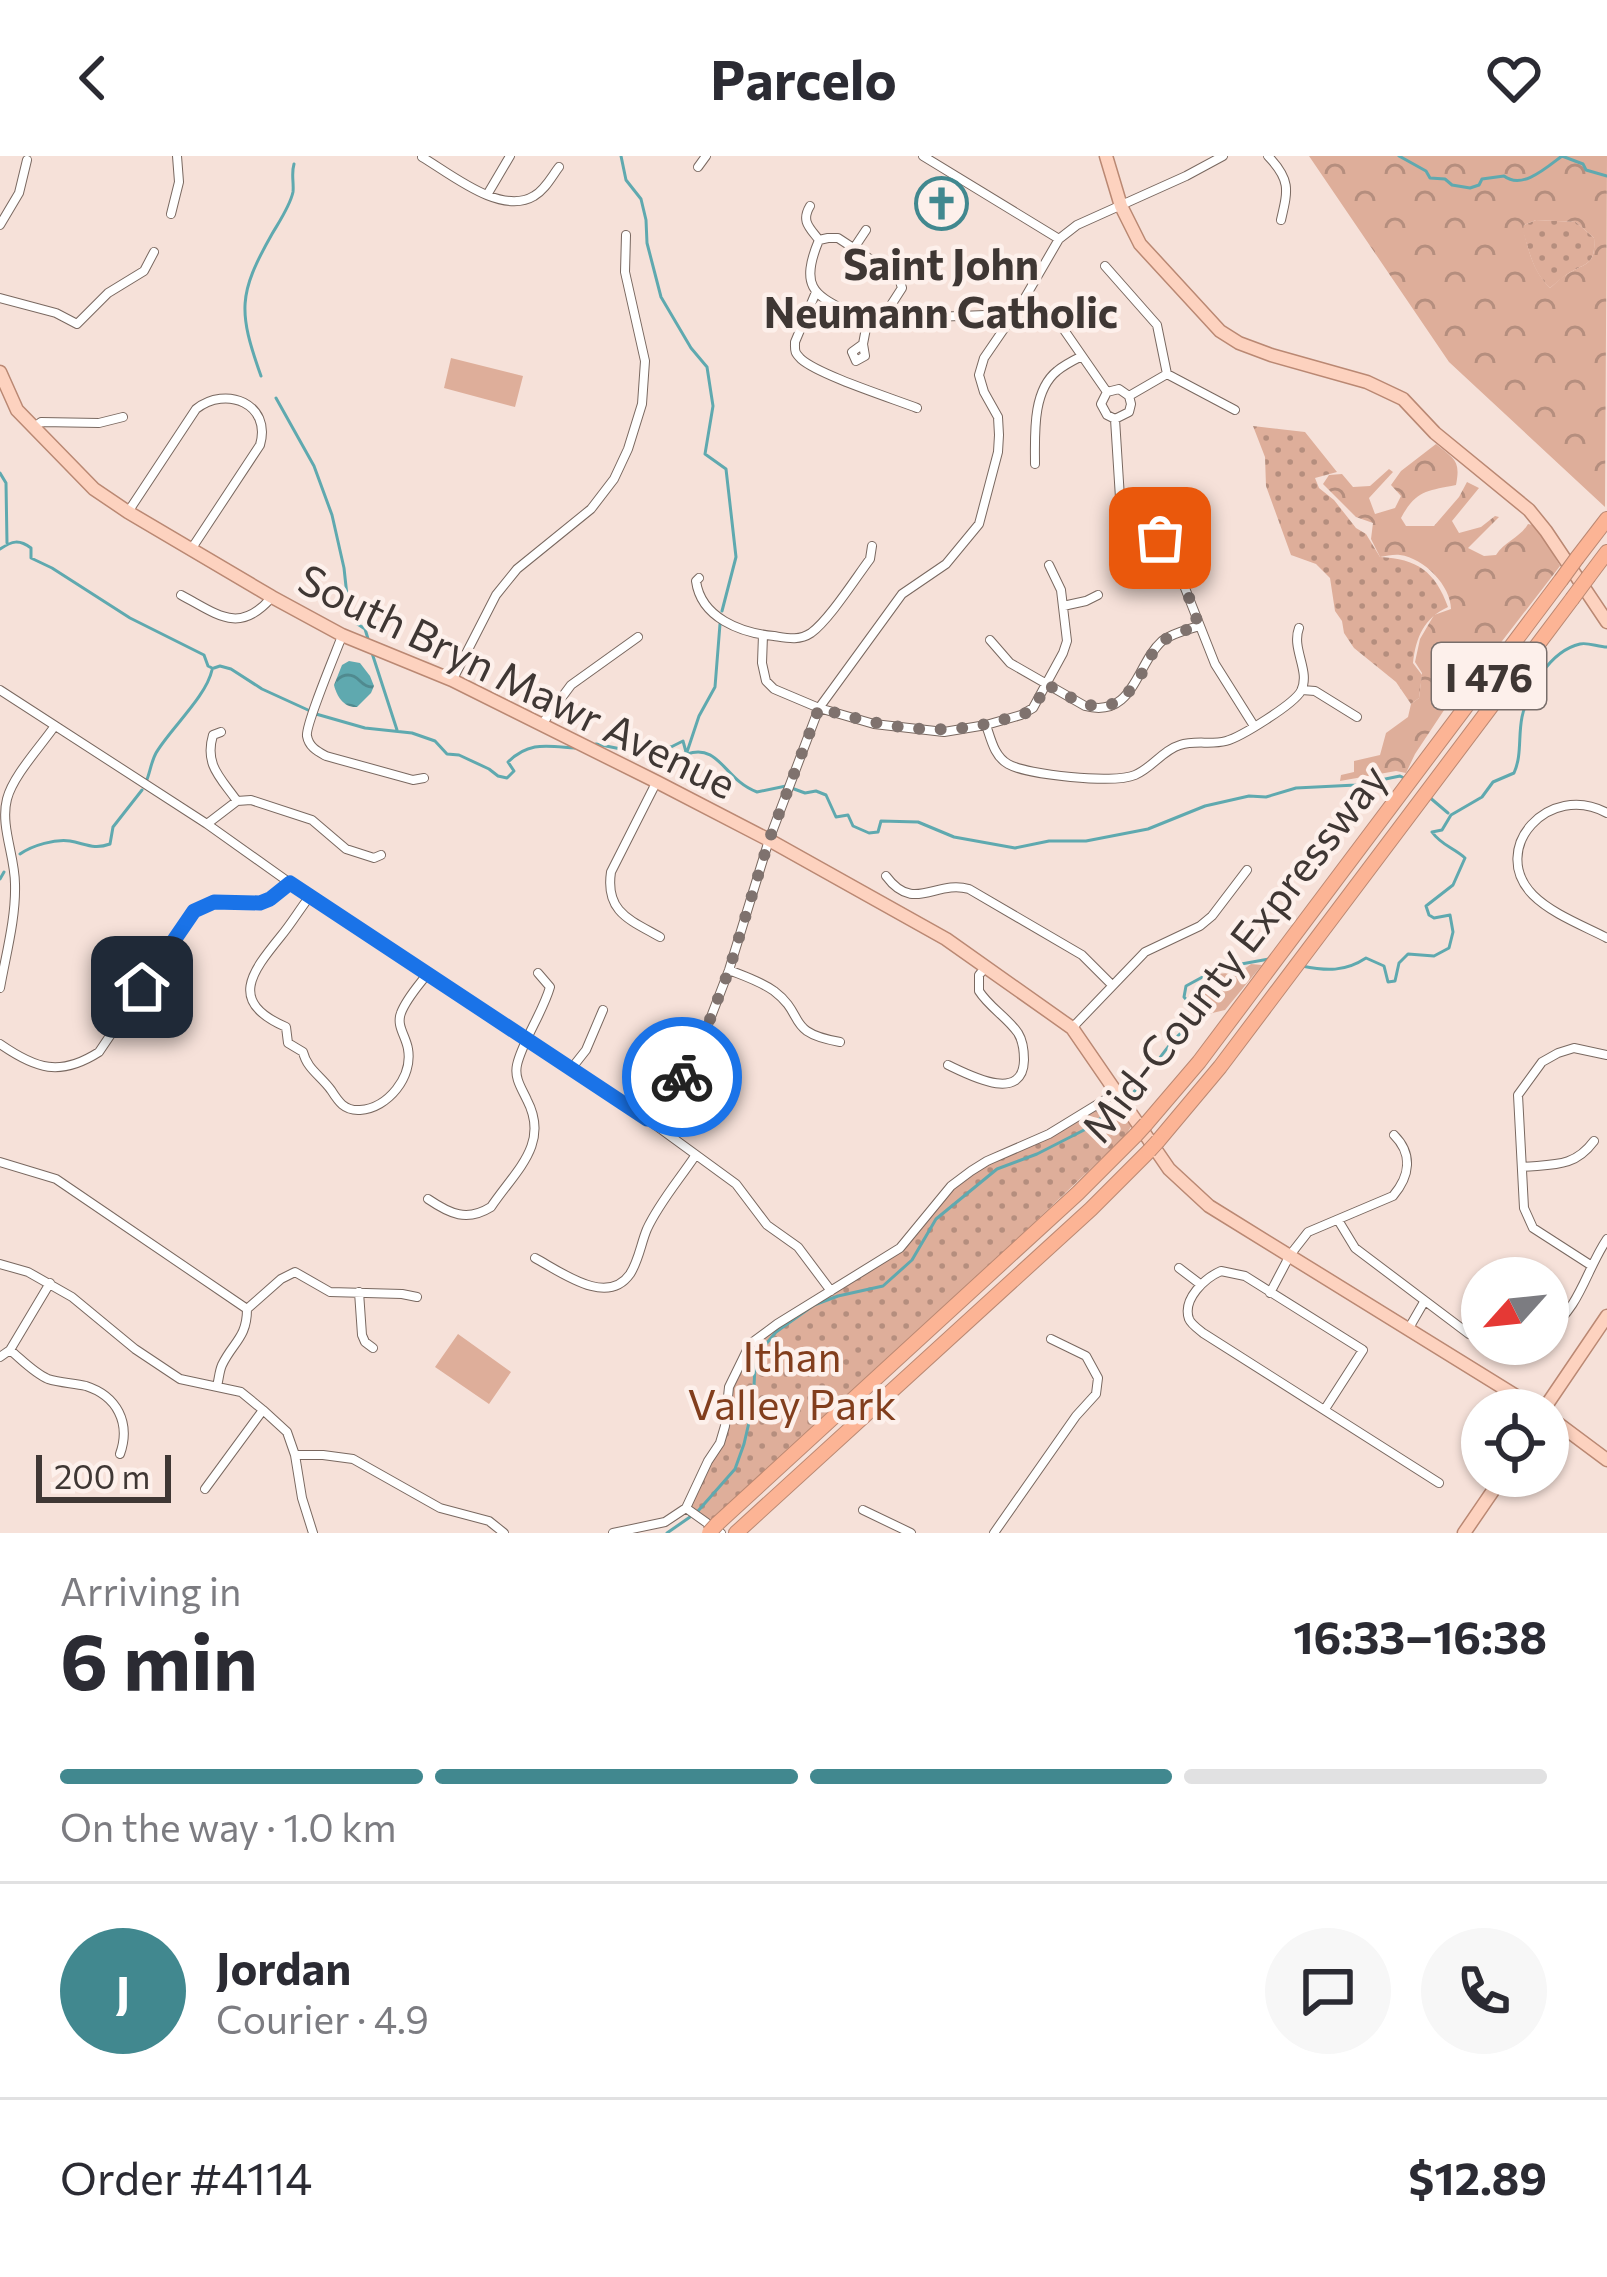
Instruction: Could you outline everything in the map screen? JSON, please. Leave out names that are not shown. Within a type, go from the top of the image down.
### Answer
[{"type":"highway","name":"Mid-County Expressway","points":[[716,1530],[1141,1130],[1199,1062],[1607,519]]},
{"type":"highway","name":"Mid-County Expressway","points":[[736,1533],[1074,1225],[1153,1146],[1220,1067],[1607,552]]},
{"type":"main road","points":[[1106,156],[1120,206],[1140,244],[1220,331],[1271,356],[1366,382],[1403,399],[1435,433],[1529,510],[1607,622]]},
{"type":"main road","name":"South Bryn Mawr Avenue","points":[[0,372],[3,393],[33,428],[94,489],[128,512],[342,635],[452,680],[657,782],[946,939],[1072,1028],[1184,1185],[1508,1389]]},
{"type":"main road","points":[[1557,1389],[1607,1316]]},
{"type":"main road","name":"South Bryn Mawr Avenue","points":[[1569,1431],[1607,1460]]},
{"type":"main road","points":[[1464,1533],[1489,1497]]},
{"type":"street","points":[[171,214],[178,182],[177,156]]},
{"type":"street","points":[[487,195],[510,156]]},
{"type":"street","points":[[698,167],[706,156]]},
{"type":"street","points":[[922,156],[1059,239]]},
{"type":"street","points":[[647,1119],[687,1071],[699,1048],[819,708],[902,594],[946,564],[979,524],[999,435],[998,417],[979,374],[984,358],[1059,239],[1077,225],[1223,156]]},
{"type":"street","points":[[1268,156],[1288,190],[1281,220]]},
{"type":"street","points":[[422,157],[509,203],[541,191],[559,167]]},
{"type":"street","points":[[0,225],[20,193],[26,160]]},
{"type":"street","points":[[810,206],[805,222],[819,240]]},
{"type":"street","points":[[854,248],[866,230]]},
{"type":"street","points":[[452,680],[496,595],[517,569],[591,509],[614,479],[628,449],[642,404],[645,361],[625,272],[626,236]]},
{"type":"street","points":[[819,240],[838,238],[899,278],[902,287],[882,319]]},
{"type":"street","points":[[819,240],[809,264],[809,283],[867,323],[1013,314]]},
{"type":"street","points":[[0,298],[56,313],[77,324],[108,293],[144,271],[154,252]]},
{"type":"street","points":[[899,278],[910,261],[917,259],[926,261],[940,276]]},
{"type":"street","points":[[1105,266],[1157,325],[1167,374]]},
{"type":"street","points":[[816,292],[795,342],[800,358],[917,408]]},
{"type":"street","points":[[1023,301],[1062,327],[1107,392]]},
{"type":"street","points":[[863,344],[867,323]]},
{"type":"street","points":[[1035,464],[1043,391],[1056,371],[1082,356]]},
{"type":"street","points":[[1129,396],[1167,374]]},
{"type":"street","points":[[1167,374],[1235,410]]},
{"type":"street","points":[[1119,389],[1129,396],[1129,412],[1115,418],[1102,408],[1107,392],[1119,389]]},
{"type":"street","points":[[128,512],[196,410],[208,399],[225,396],[241,401],[261,422],[260,445],[191,549]]},
{"type":"street","points":[[33,428],[41,422],[99,423],[124,417]]},
{"type":"street","points":[[1115,418],[1120,498],[1130,517],[1168,545],[1215,664],[1254,726]]},
{"type":"street","points":[[699,578],[698,595],[729,625],[796,639],[814,632],[870,560],[872,546]]},
{"type":"street","points":[[764,635],[762,673],[766,681],[773,689],[819,708],[874,724],[944,732],[986,725],[1033,708],[1066,646],[1061,590],[1049,565]]},
{"type":"street","points":[[182,595],[231,620],[260,612],[272,597]]},
{"type":"street","points":[[1063,606],[1098,595]]},
{"type":"street","points":[[990,640],[1010,663],[1046,684],[1085,706],[1106,707],[1132,689],[1160,644],[1199,626]]},
{"type":"street","points":[[986,725],[994,748],[1011,766],[1098,780],[1129,778],[1174,746],[1227,741],[1288,706],[1302,690],[1304,677],[1295,638],[1299,628]]},
{"type":"street","points":[[342,635],[308,722],[311,745],[348,762],[413,780],[424,778]]},
{"type":"street","points":[[541,725],[571,685],[638,637]]},
{"type":"street","points":[[0,690],[647,1119],[736,1184],[767,1225],[798,1247],[831,1291]]},
{"type":"street","points":[[1302,690],[1315,691],[1357,718]]},
{"type":"street","points":[[0,988],[15,904],[5,805],[9,791],[54,727]]},
{"type":"street","points":[[220,732],[213,735],[208,753],[237,801]]},
{"type":"street","points":[[657,782],[610,872],[609,884],[614,905],[623,915],[660,937]]},
{"type":"street","points":[[208,824],[237,801],[251,800],[312,820],[346,849],[374,858],[381,855]]},
{"type":"street","points":[[1607,813],[1593,805],[1561,805],[1541,815],[1528,827],[1518,861],[1532,895],[1607,938]]},
{"type":"street","points":[[1072,1028],[1145,952],[1212,916],[1247,870]]},
{"type":"street","points":[[886,876],[909,895],[962,886],[969,889],[1082,956],[1112,985]]},
{"type":"street","points":[[0,1044],[23,1060],[43,1066],[67,1068],[84,1061],[99,1052],[194,911],[214,902],[260,903],[290,883]]},
{"type":"street","points":[[310,896],[262,958],[252,977],[251,992],[256,1009],[286,1028],[288,1043],[303,1052],[307,1064],[349,1110],[369,1109],[391,1096],[402,1082],[409,1052],[400,1015],[428,973]]},
{"type":"street","points":[[948,1065],[998,1084],[1021,1076],[1020,1036],[979,992],[979,975],[986,966]]},
{"type":"street","points":[[729,970],[777,993],[805,1031],[840,1042]]},
{"type":"street","points":[[428,1199],[447,1213],[481,1213],[491,1207],[535,1143],[535,1115],[517,1079],[517,1064],[550,987],[538,973]]},
{"type":"street","points":[[572,1069],[603,1010]]},
{"type":"street","points":[[1592,1266],[1533,1228],[1524,1208],[1519,1095],[1542,1062],[1558,1053],[1574,1048],[1607,1055]]},
{"type":"street","points":[[692,1512],[708,1461],[720,1443],[729,1387],[750,1344],[900,1248],[951,1186],[971,1171],[1121,1099]]},
{"type":"street","points":[[1270,1293],[1308,1232],[1393,1196],[1400,1188],[1409,1161],[1394,1135]]},
{"type":"street","points":[[1522,1167],[1572,1162],[1594,1142]]},
{"type":"street","points":[[536,1258],[586,1285],[599,1288],[621,1283],[637,1260],[648,1227],[694,1156]]},
{"type":"street","points":[[0,1162],[56,1179],[247,1309]]},
{"type":"street","points":[[1338,1220],[1355,1248],[1461,1328]]},
{"type":"street","points":[[1569,1312],[1607,1239]]},
{"type":"street","points":[[0,1264],[28,1272],[72,1297],[180,1379],[241,1392],[263,1410],[287,1432],[313,1533]]},
{"type":"street","points":[[1178,1268],[1200,1284]]},
{"type":"street","points":[[1325,1409],[1363,1350],[1245,1276],[1221,1271],[1200,1284],[1188,1309],[1190,1322],[1203,1334],[1439,1483]]},
{"type":"street","points":[[217,1386],[223,1365],[240,1342],[247,1309],[295,1272],[330,1292],[417,1297]]},
{"type":"street","points":[[0,1357],[10,1350],[50,1283]]},
{"type":"street","points":[[359,1292],[362,1336],[373,1348]]},
{"type":"street","points":[[1409,1328],[1424,1303]]},
{"type":"street","points":[[994,1533],[1096,1394],[1098,1378],[1086,1356],[1051,1339]]},
{"type":"street","points":[[10,1350],[46,1378],[89,1387],[114,1402],[125,1431],[120,1454]]},
{"type":"street","points":[[205,1489],[263,1410]]},
{"type":"street","points":[[296,1455],[353,1459],[440,1508],[489,1521],[505,1533]]},
{"type":"street","points":[[863,1510],[911,1533]]},
{"type":"street","points":[[692,1512],[716,1530]]},
{"type":"street","points":[[613,1533],[692,1512]]},
{"type":"green space","points":[[1309,156],[1607,156],[1605,507],[1449,362]],"holes":[[[1536,220],[1576,222],[1594,238],[1593,254],[1550,288],[1532,261],[1524,225]]]},
{"type":"green space","points":[[1536,220],[1576,222],[1594,238],[1591,259],[1550,288],[1535,268],[1522,229]]},
{"type":"green space","points":[[451,358],[523,376],[515,407],[444,388]]},
{"type":"green space","points":[[1253,426],[1305,432],[1337,472],[1315,478],[1319,488],[1366,534],[1380,557],[1414,564],[1437,584],[1448,607],[1427,623],[1419,637],[1413,663],[1422,675],[1419,698],[1411,704],[1396,682],[1354,648],[1344,633],[1330,578],[1316,564],[1291,555],[1266,486],[1265,457]]},
{"type":"green space","points":[[1436,444],[1455,461],[1456,485],[1417,497],[1401,518],[1406,526],[1434,526],[1467,482],[1479,488],[1452,521],[1459,533],[1499,517],[1468,548],[1484,556],[1496,555],[1528,524],[1537,526],[1560,566],[1472,680],[1462,683],[1406,773],[1340,781],[1341,775],[1354,772],[1354,761],[1380,755],[1386,733],[1408,717],[1411,704],[1419,698],[1422,673],[1415,662],[1420,639],[1434,615],[1451,609],[1434,574],[1409,557],[1380,557],[1371,539],[1373,523],[1356,517],[1323,484],[1329,475],[1342,474],[1353,487],[1370,486],[1389,469],[1393,472],[1369,498],[1375,514],[1395,508],[1401,496],[1391,485],[1401,471]]},
{"type":"green space","points":[[1251,964],[1262,965],[1225,1010],[1204,1015],[1203,998],[1216,974],[1240,972]]},
{"type":"green space","name":"Ithan Valley Park","points":[[1115,1098],[1132,1125],[1126,1135],[712,1530],[686,1508],[720,1443],[729,1387],[750,1344],[900,1248],[951,1186],[971,1171]]},
{"type":"green space","points":[[458,1334],[511,1372],[489,1404],[435,1367]]},
{"type":"water","points":[[360,663],[374,686],[357,707],[342,701],[334,685],[342,665]]},
{"type":"waterway","points":[[621,156],[626,180],[641,199],[661,297],[707,367],[713,406],[705,454],[726,469],[736,557],[722,611]]},
{"type":"waterway","points":[[1399,156],[1430,178],[1470,188],[1482,179],[1526,179],[1562,156],[1607,176]]},
{"type":"waterway","points":[[261,376],[248,335],[245,303],[253,272],[292,197],[294,164]]},
{"type":"waterway","points":[[276,398],[314,466],[332,515],[348,605],[369,642]]},
{"type":"waterway","points":[[0,473],[6,483],[7,543]]},
{"type":"waterway","points":[[0,549],[16,542],[27,545],[31,558],[130,618],[204,655],[212,668]]},
{"type":"waterway","points":[[687,752],[715,687],[720,624]]},
{"type":"waterway","points":[[1302,966],[1335,969],[1366,958],[1384,966],[1388,982],[1395,981],[1399,963],[1408,954],[1434,956],[1449,948],[1450,915],[1434,918],[1426,906],[1453,885],[1465,858],[1432,832],[1442,830],[1451,815],[1482,797],[1493,782],[1514,773],[1525,706],[1550,663],[1580,644],[1607,647]]},
{"type":"waterway","points":[[372,653],[397,730]]},
{"type":"waterway","points":[[214,668],[231,669],[308,710]]},
{"type":"waterway","points":[[146,782],[156,753],[203,691],[212,670]]},
{"type":"waterway","points":[[316,714],[365,728],[412,733],[435,741],[447,754],[507,778],[514,771],[508,762],[523,751],[539,746],[575,748]]},
{"type":"waterway","points":[[596,744],[641,753],[656,744],[671,747],[683,741],[686,752]]},
{"type":"waterway","points":[[687,754],[715,758],[757,792],[786,786],[826,795],[836,817],[848,815],[853,826],[869,833],[878,832],[881,821],[918,822],[954,837],[1015,848],[1148,829],[1205,806],[1249,796],[1400,776],[1406,779]]},
{"type":"waterway","points":[[20,854],[58,841],[110,844],[113,827],[142,790]]},
{"type":"waterway","points":[[1428,796],[1448,813]]},
{"type":"waterway","points":[[0,879],[4,872]]},
{"type":"waterway","points":[[1128,1098],[1170,1044],[1200,1019],[1184,997],[1186,986],[1219,968],[1269,959]]},
{"type":"waterway","points":[[698,1511],[735,1469],[753,1405],[755,1367],[761,1350],[776,1332],[814,1305],[883,1286],[912,1260],[936,1219],[997,1169],[1088,1128],[1120,1104]]},
{"type":"waterway","points":[[667,1533],[690,1517]]},
{"type":"way so far","points":[[682,1077],[699,1048],[729,970],[769,840],[819,708],[874,724],[944,732],[1022,715],[1033,708],[1046,684],[1085,706],[1112,705],[1132,689],[1160,644],[1199,626],[1174,555],[1160,538]]},
{"type":"place","name":"Saint John Neumann Catholic","points":[[941,204]]},
{"type":"route","points":[[142,987],[194,911],[214,902],[260,903],[290,883],[647,1119],[682,1077]]}]
